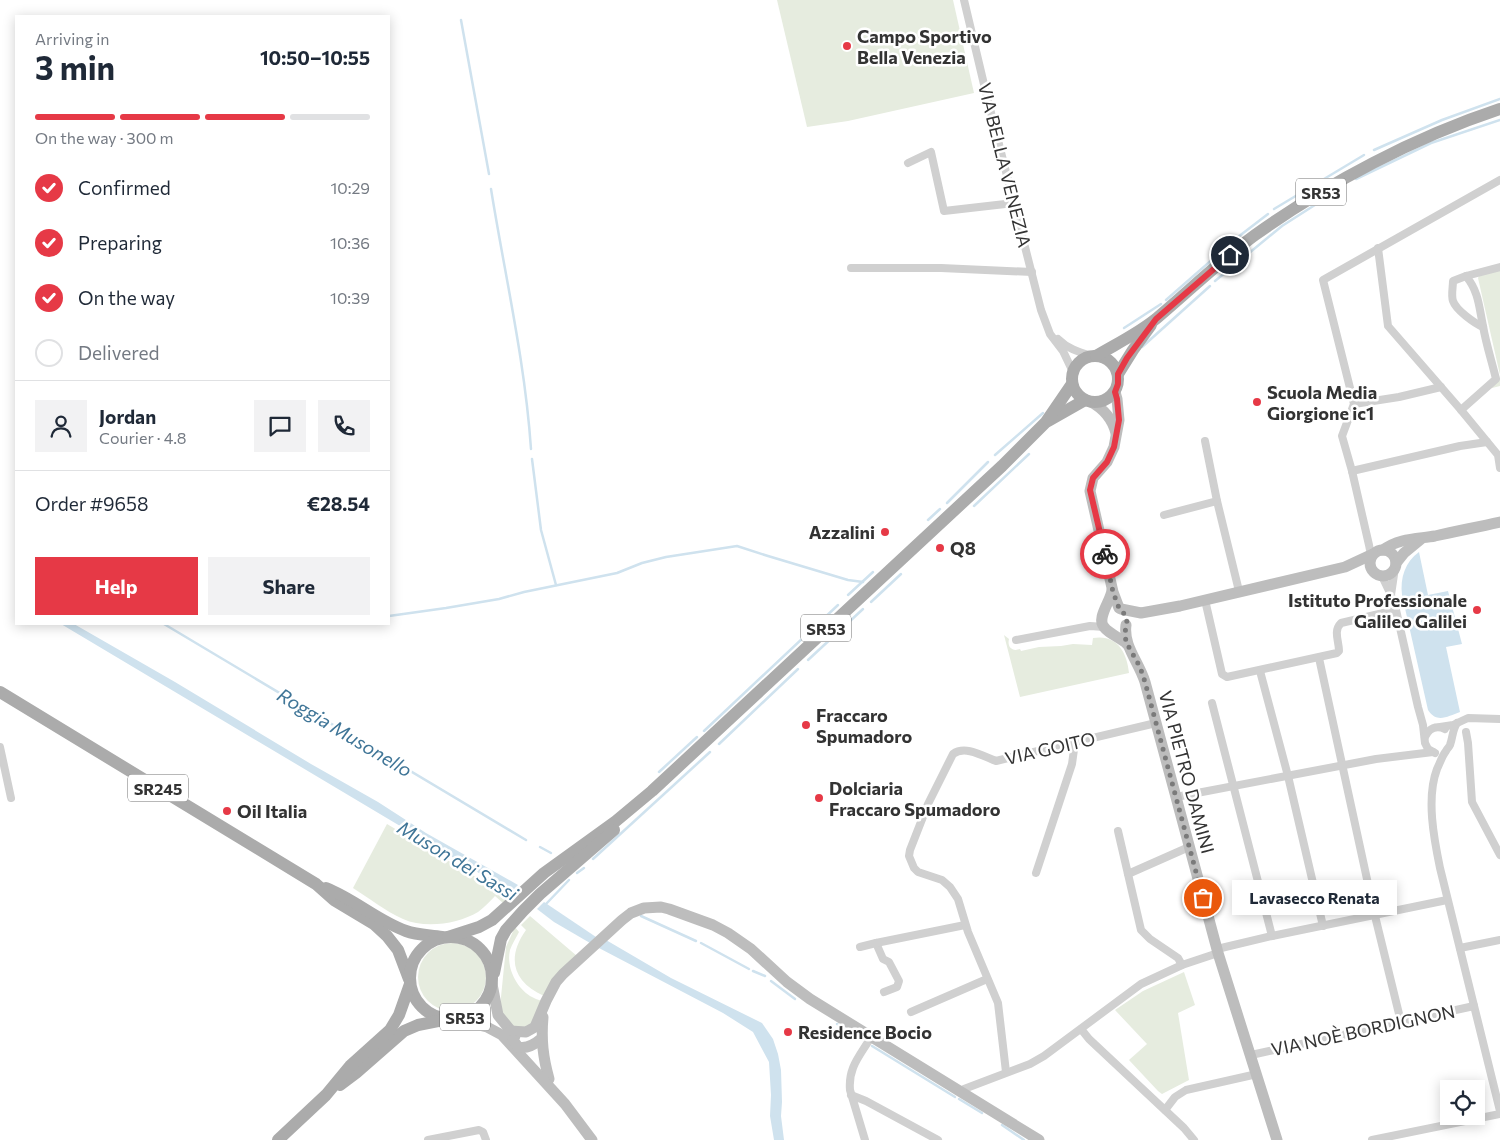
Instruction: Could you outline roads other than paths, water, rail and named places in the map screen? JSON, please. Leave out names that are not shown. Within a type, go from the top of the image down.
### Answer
[{"type":"main road","name":"SR53","points":[[326,1095],[350,1066],[390,1030],[399,1014],[410,981],[412,964],[419,952],[430,942],[479,927],[492,920],[554,865],[647,796],[1002,466],[1046,422],[1073,378],[1080,361],[1094,356],[1156,319],[1254,236],[1303,203],[1365,167],[1428,137],[1500,109]]},
{"type":"main road","name":"SR53","points":[[1046,422],[1088,401],[1102,402],[1115,392],[1118,384],[1118,374],[1156,319]]},
{"type":"main road","points":[[1094,356],[1103,357],[1110,361],[1118,374]]},
{"type":"main road","points":[[1073,378],[1075,390],[1079,396],[1088,401]]},
{"type":"main road","name":"SR245","points":[[0,693],[316,884],[340,894],[401,929],[414,934],[446,937]]},
{"type":"main road","name":"SR53","points":[[278,1140],[326,1095],[356,1073],[404,1031],[418,1024],[470,1015],[482,1006],[490,994],[501,939],[506,930],[540,894],[614,830],[647,796]]},
{"type":"main road","name":"SR245","points":[[316,884],[334,900],[374,924],[387,936],[398,950],[410,981]]},
{"type":"main road","name":"SR53","points":[[446,937],[465,939],[480,948],[490,962],[493,982]]},
{"type":"main road","name":"SR53","points":[[410,981],[413,994],[426,1011],[435,1016],[450,1019]]},
{"type":"street","name":"VIA BELLA VENEZIA","points":[[964,0],[1014,203],[1048,329],[1062,351],[1073,378]]},
{"type":"street","points":[[908,163],[931,152],[944,211],[1014,203]]},
{"type":"street","points":[[1376,551],[1342,436],[1354,404],[1323,280],[1500,180]]},
{"type":"street","points":[[1378,248],[1388,326],[1499,455],[1500,468]]},
{"type":"street","points":[[1483,327],[1473,322],[1453,303],[1453,281],[1500,267]]},
{"type":"street","points":[[851,268],[941,268],[1032,272]]},
{"type":"street","points":[[1461,410],[1496,379],[1477,297],[1473,284],[1466,276]]},
{"type":"street","points":[[1048,329],[1065,346],[1094,356]]},
{"type":"street","points":[[1354,404],[1399,397],[1441,387]]},
{"type":"street","points":[[1115,392],[1119,420],[1114,447],[1109,458],[1093,478],[1090,490],[1112,590],[1120,609],[1126,616],[1125,637],[1127,644]]},
{"type":"street","points":[[1088,401],[1103,410],[1116,433]]},
{"type":"street","points":[[1205,441],[1217,501],[1239,591]]},
{"type":"street","points":[[1352,471],[1460,446],[1487,442]]},
{"type":"street","points":[[1164,515],[1217,501]]},
{"type":"street","points":[[1016,640],[1105,622],[1119,631],[1134,616],[1141,613],[1206,600],[1345,567],[1395,543],[1500,522]]},
{"type":"street","points":[[1345,567],[1377,574],[1391,573],[1404,553],[1425,537]]},
{"type":"street","points":[[1376,551],[1391,552],[1396,559],[1391,594]]},
{"type":"street","points":[[1376,551],[1371,557],[1370,564],[1391,594],[1426,746],[1433,752],[1438,768]]},
{"type":"street","points":[[1105,622],[1112,590]]},
{"type":"street","points":[[1206,600],[1222,674],[1226,677],[1337,653],[1339,651],[1337,627],[1341,623],[1396,610]]},
{"type":"street","points":[[1105,622],[1110,608],[1141,613]]},
{"type":"street","points":[[1105,622],[1127,644]]},
{"type":"street","name":"VIA PIETRO DAMINI","points":[[1127,644],[1141,670],[1218,951],[1277,1140]]},
{"type":"street","points":[[1319,658],[1375,916],[1401,1022]]},
{"type":"street","points":[[1260,671],[1288,776],[1323,926]]},
{"type":"street","points":[[1212,703],[1272,936]]},
{"type":"street","points":[[1420,715],[1448,732],[1451,739]]},
{"type":"street","points":[[1425,737],[1431,729],[1457,723],[1468,718],[1500,719]]},
{"type":"street","points":[[1372,1140],[1500,1112],[1437,852],[1432,788],[1438,768],[1450,745],[1453,730],[1457,723]]},
{"type":"street","name":"VIA GOITO","points":[[965,925],[960,905],[946,882],[918,872],[914,868],[909,856],[928,804],[953,754],[959,750],[966,750],[1000,760],[1156,724]]},
{"type":"street","points":[[1466,732],[1472,802],[1500,855]]},
{"type":"street","points":[[1036,873],[1072,764],[1075,742]]},
{"type":"street","points":[[0,747],[11,798]]},
{"type":"street","points":[[1176,797],[1342,765],[1433,752],[1440,753],[1446,750]]},
{"type":"street","points":[[1118,831],[1141,930],[1150,939],[1178,958],[1182,965]]},
{"type":"street","points":[[1128,874],[1189,847]]},
{"type":"street","points":[[960,1092],[1030,1064],[1081,1029],[1137,986],[1182,965],[1218,951],[1272,936],[1448,900]]},
{"type":"street","points":[[510,1031],[526,1032],[532,1029],[537,1024],[556,982],[590,948],[631,913],[644,908],[660,907],[713,925],[739,940],[798,990],[828,1011],[1039,1140]]},
{"type":"street","points":[[860,947],[965,925],[998,1003],[1006,1072]]},
{"type":"street","points":[[1460,948],[1500,940]]},
{"type":"street","points":[[876,943],[882,959],[890,962],[899,981],[897,986],[884,992]]},
{"type":"street","points":[[911,1012],[987,979]]},
{"type":"street","points":[[493,982],[498,1015],[549,1079],[565,1104]]},
{"type":"street","name":"VIA NOÈ BORDIGNON","points":[[1251,1055],[1474,1006]]},
{"type":"street","points":[[544,1008],[541,1039],[549,1079]]},
{"type":"street","points":[[450,1019],[487,1027],[507,1035],[518,1047],[532,1046],[541,1039]]},
{"type":"street","points":[[1081,1029],[1089,1039],[1165,1110],[1194,1140]]},
{"type":"street","points":[[494,1030],[507,1040],[565,1104],[592,1140]]},
{"type":"street","points":[[865,1140],[851,1095],[849,1082],[850,1071],[871,1037]]},
{"type":"street","points":[[1165,1110],[1176,1097],[1186,1090],[1257,1074]]},
{"type":"street","points":[[851,1095],[866,1101],[938,1140]]},
{"type":"street","points":[[428,1140],[479,1130],[483,1132],[486,1140]]},
{"type":"water","points":[[1419,552],[1428,595],[1448,591],[1462,644],[1446,647],[1460,712],[1443,718],[1435,717],[1428,710],[1402,595],[1405,571],[1410,561]]},
{"type":"water","name":"Muson dei Sassi","points":[[63,625],[76,625],[378,802],[426,833],[518,885],[511,892]]},
{"type":"water","points":[[544,902],[596,937],[590,943],[554,922],[537,909]]},
{"type":"water","points":[[606,940],[671,978],[762,1023],[773,1039],[778,1054],[781,1070],[781,1116],[784,1140],[774,1140],[770,1116],[769,1062],[753,1032],[723,1013],[597,947]]},
{"type":"waterway","points":[[461,20],[489,174]]},
{"type":"waterway","points":[[1374,150],[1442,120],[1500,99]]},
{"type":"waterway","points":[[1356,179],[1431,143],[1500,120]]},
{"type":"waterway","points":[[1274,209],[1364,155]]},
{"type":"waterway","points":[[1215,281],[1282,226],[1343,187]]},
{"type":"waterway","points":[[491,189],[524,383],[531,449]]},
{"type":"waterway","points":[[1166,300],[1238,237],[1268,214]]},
{"type":"waterway","points":[[1142,347],[1210,286]]},
{"type":"waterway","points":[[1124,328],[1161,304]]},
{"type":"waterway","points":[[995,455],[1043,413]]},
{"type":"waterway","points":[[974,506],[1029,454]]},
{"type":"waterway","points":[[532,459],[541,530],[556,585]]},
{"type":"waterway","points":[[947,503],[988,462]]},
{"type":"waterway","points":[[928,520],[940,509]]},
{"type":"waterway","points":[[390,616],[499,599],[617,573],[642,563],[666,557],[737,546],[848,580],[863,582]]},
{"type":"waterway","points":[[848,595],[873,572]]},
{"type":"waterway","points":[[871,602],[901,574]]},
{"type":"waterway","points":[[704,731],[838,605]]},
{"type":"waterway","points":[[808,660],[863,609]]},
{"type":"waterway","name":"Roggia Musonello","points":[[166,625],[526,840]]},
{"type":"waterway","points":[[719,744],[798,669]]},
{"type":"waterway","points":[[659,772],[697,737]]},
{"type":"waterway","points":[[593,859],[710,752]]},
{"type":"waterway","name":"Roggia Musonello","points":[[540,847],[551,853]]},
{"type":"waterway","name":"Roggia Musonello","points":[[577,873],[584,868]]},
{"type":"waterway","points":[[546,904],[569,880]]},
{"type":"waterway","name":"Roggia Musonello","points":[[641,916],[696,941]]},
{"type":"waterway","name":"Roggia Musonello","points":[[701,943],[749,969]]},
{"type":"waterway","name":"Roggia Musonello","points":[[753,971],[765,976]]},
{"type":"waterway","name":"Roggia Musonello","points":[[771,981],[795,999]]},
{"type":"waterway","name":"Roggia Musonello","points":[[837,1024],[863,1040]]},
{"type":"waterway","name":"Roggia Musonello","points":[[872,1046],[955,1097]]},
{"type":"waterway","name":"Roggia Musonello","points":[[959,1099],[982,1113]]},
{"type":"waterway","name":"Roggia Musonello","points":[[1002,1125],[1024,1140]]},
{"type":"place","name":"Campo Sportivo Bella Venezia","points":[[847,46]]},
{"type":"place","name":"Scuola Media Giorgione ic1","points":[[1257,402]]},
{"type":"place","name":"Azzalini","points":[[885,532]]},
{"type":"place","name":"Q8","points":[[940,548]]},
{"type":"place","name":"Istituto Professionale Galileo Galilei","points":[[1477,610]]},
{"type":"place","name":"Fraccaro Spumadoro","points":[[806,725]]},
{"type":"place","name":"Dolciaria Fraccaro Spumadoro","points":[[819,798]]},
{"type":"place","name":"Oil Italia","points":[[227,811]]},
{"type":"place","name":"Lavasecco Renata","points":[[1203,898]]},
{"type":"place","name":"Residence Bocio","points":[[788,1032]]}]
